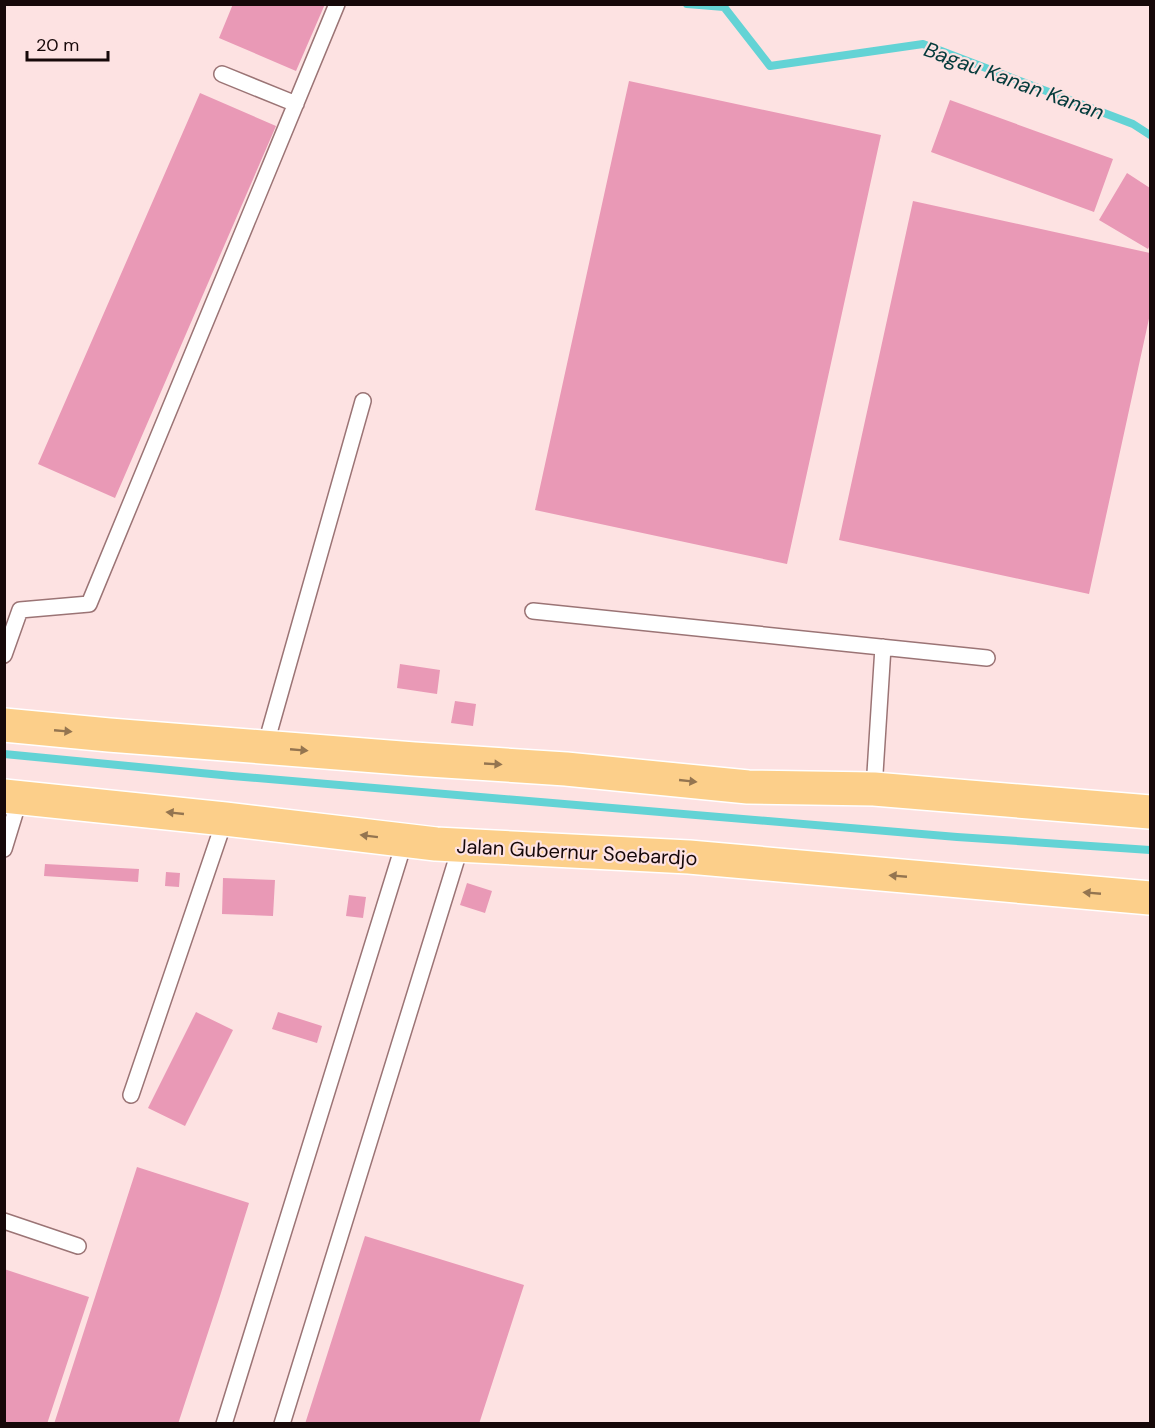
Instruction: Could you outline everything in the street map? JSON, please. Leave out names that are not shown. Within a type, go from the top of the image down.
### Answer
[{"type":"highway","points":[[4,725],[414,759],[566,769],[748,787],[874,789],[1150,812]]},
{"type":"highway","name":"Jalan Gubernur Soebardjo","points":[[12,796],[405,840],[689,857],[1150,898]]},
{"type":"lane","points":[[4,655],[20,610],[89,604],[337,4]]},
{"type":"lane","points":[[222,74],[296,104]]},
{"type":"lane","points":[[265,747],[363,401]]},
{"type":"lane","points":[[533,611],[987,658]]},
{"type":"lane","points":[[874,789],[883,647]]},
{"type":"lane","points":[[4,849],[12,796]]},
{"type":"lane","points":[[131,1095],[225,819]]},
{"type":"lane","points":[[224,1424],[405,840]]},
{"type":"lane","points":[[282,1424],[461,845]]},
{"type":"lane","points":[[4,1221],[78,1246]]},
{"type":"building","points":[[233,4],[325,4],[296,71],[219,38]]},
{"type":"building","points":[[629,81],[881,135],[787,564],[535,510]]},
{"type":"building","points":[[200,93],[276,126],[115,498],[38,464]]},
{"type":"building","points":[[950,100],[1113,159],[1094,212],[931,152]]},
{"type":"building","points":[[1127,173],[1150,188],[1150,245],[1148,249],[1099,220]]},
{"type":"building","points":[[913,201],[1150,253],[1150,314],[1089,594],[839,540]]},
{"type":"building","points":[[400,664],[440,670],[437,694],[397,688]]},
{"type":"building","points":[[455,701],[476,704],[473,726],[451,723]]},
{"type":"building","points":[[45,864],[139,869],[138,882],[44,876]]},
{"type":"building","points":[[166,872],[180,873],[179,887],[165,886]]},
{"type":"building","points":[[223,878],[275,880],[273,916],[222,914]]},
{"type":"building","points":[[467,883],[492,891],[485,913],[460,905]]},
{"type":"building","points":[[349,895],[366,897],[363,918],[346,916]]},
{"type":"building","points":[[196,1012],[233,1030],[185,1126],[148,1108]]},
{"type":"building","points":[[278,1012],[322,1026],[317,1043],[272,1029]]},
{"type":"building","points":[[137,1167],[249,1203],[220,1296],[178,1424],[54,1424]]},
{"type":"building","points":[[365,1236],[524,1285],[479,1424],[305,1424]]},
{"type":"building","points":[[4,1269],[89,1297],[47,1424],[4,1424]]},
{"type":"waterway","name":"Bagau Kanan Kanan","points":[[687,4],[724,7],[770,66],[923,44],[1133,124],[1150,135]]},
{"type":"waterway","points":[[4,754],[232,776],[957,837],[1150,850]]}]
